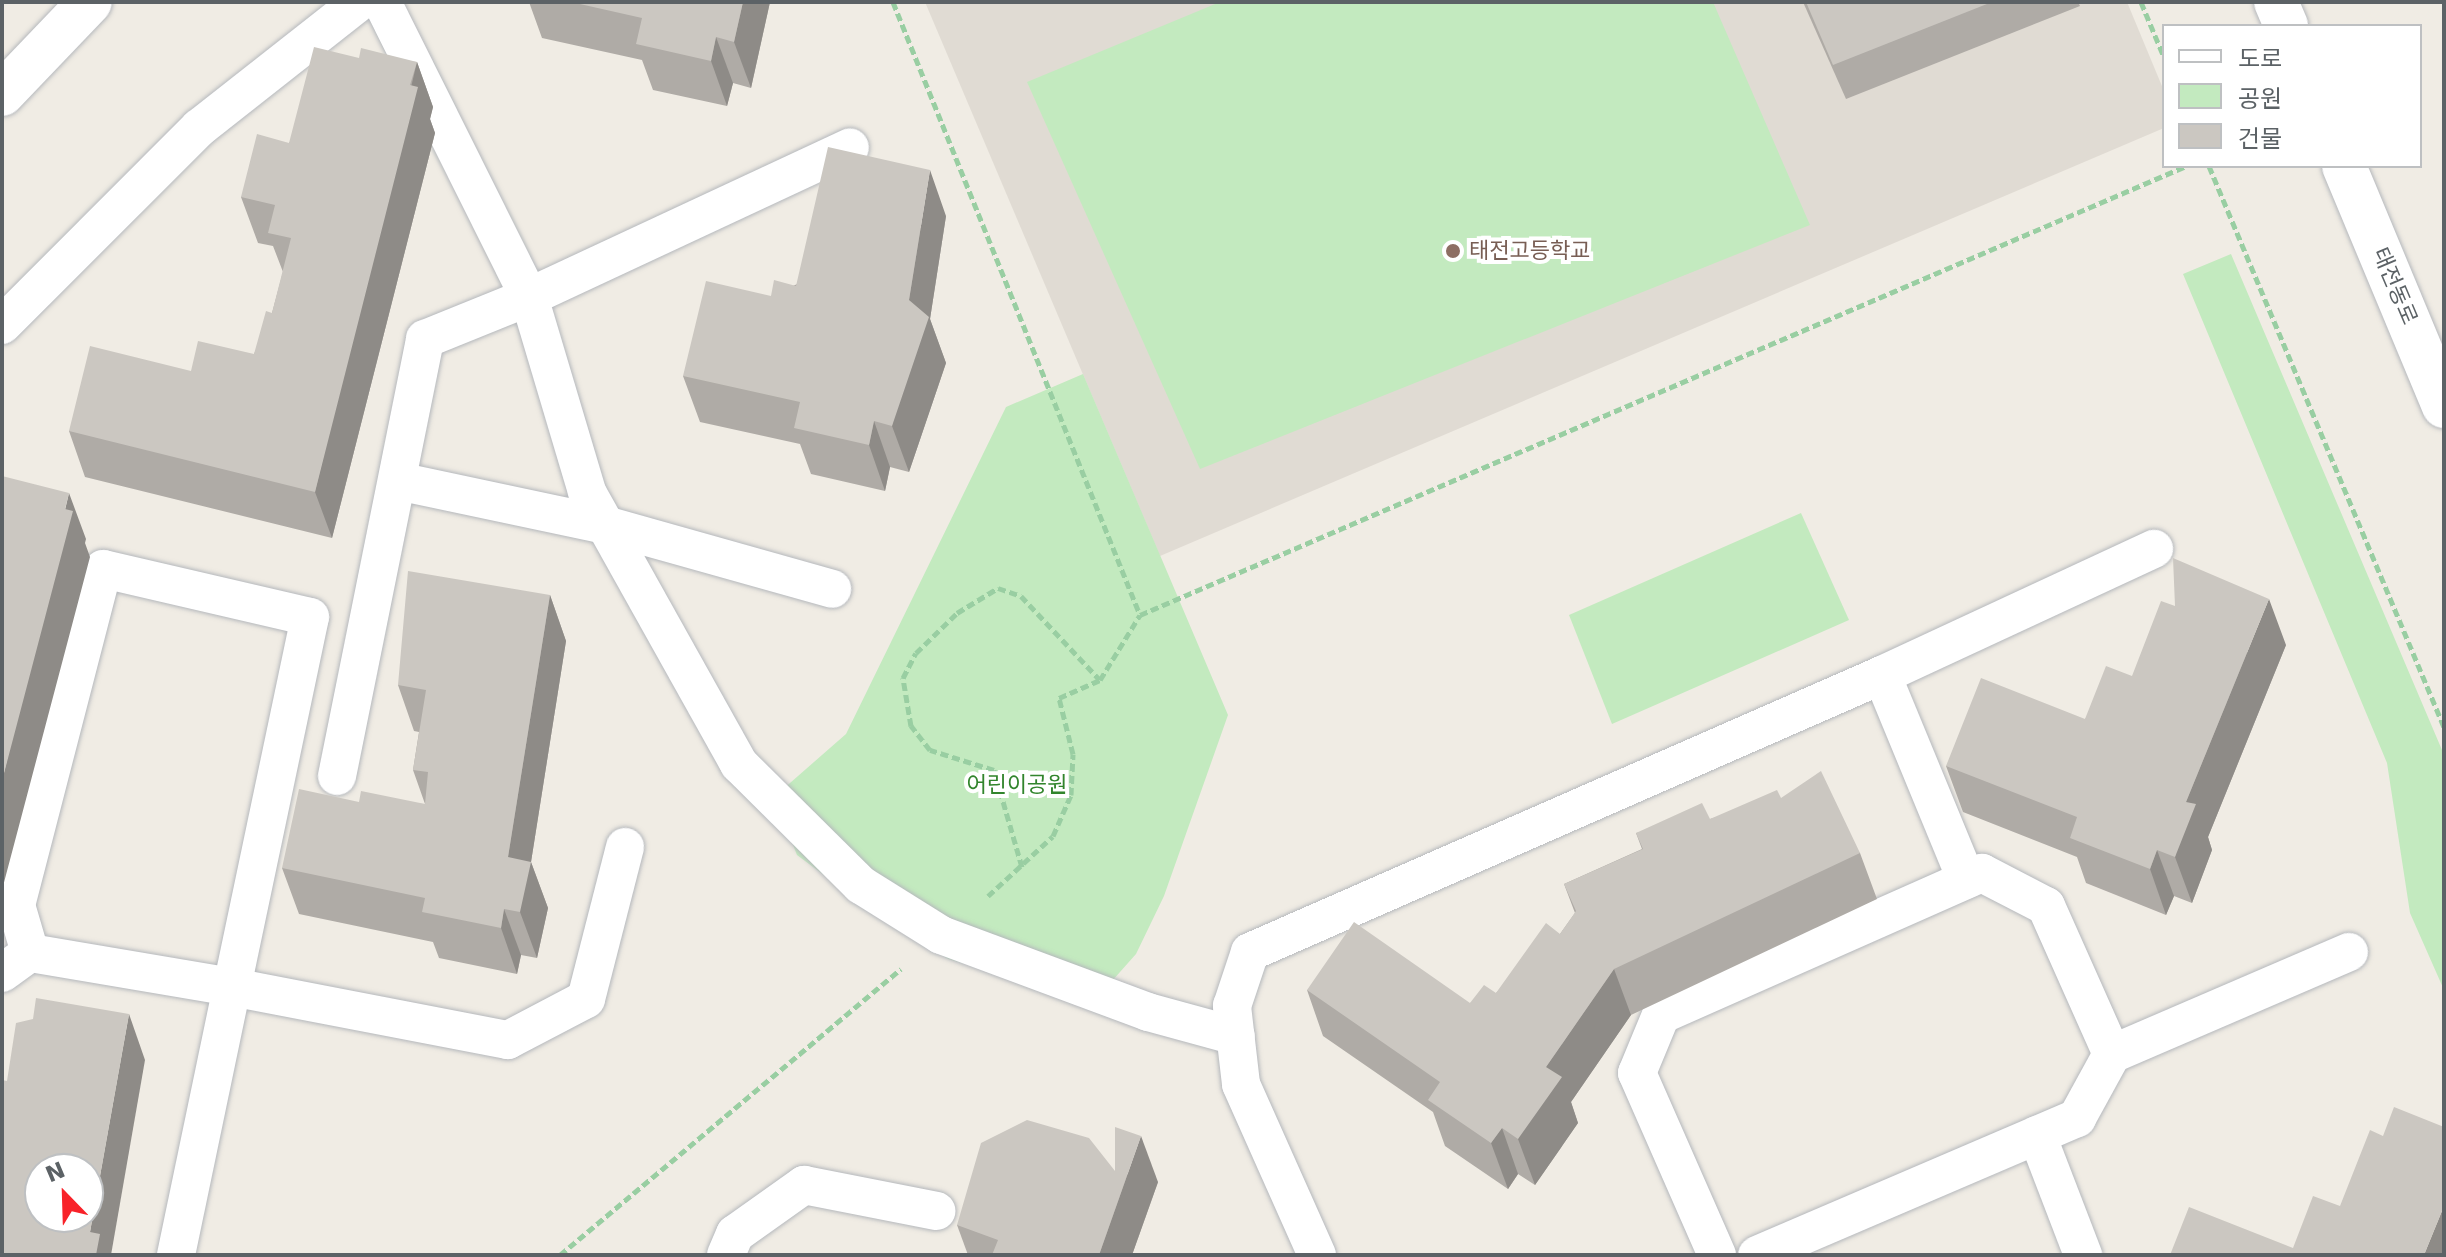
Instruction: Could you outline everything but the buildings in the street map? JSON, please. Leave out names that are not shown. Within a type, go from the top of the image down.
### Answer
[{"type":"street","points":[[2,94],[90,2]]},
{"type":"street","points":[[2276,2],[2285,24]]},
{"type":"street","name":"태전동로","points":[[2345,168],[2444,406]]},
{"type":"lane","points":[[2,325],[199,128],[359,2]]},
{"type":"lane","points":[[382,2],[529,297],[587,492],[739,764],[861,885],[941,935],[1148,1012],[1236,1036]]},
{"type":"lane","points":[[337,776],[425,339],[529,297],[850,147]]},
{"type":"lane","points":[[398,481],[605,525],[832,589]]},
{"type":"lane","points":[[1317,1255],[1241,1084],[1232,1006],[1250,952],[1882,675],[2154,549]]},
{"type":"lane","points":[[176,1255],[232,987],[288,720],[310,617],[103,569],[16,905],[16,963],[232,987],[508,1040],[586,999],[625,847]]},
{"type":"lane","points":[[1882,675],[1966,879]]},
{"type":"lane","points":[[288,720],[346,731]]},
{"type":"lane","points":[[1717,1255],[1637,1073],[1661,1015],[1982,873],[2046,906],[2112,1054]]},
{"type":"lane","points":[[1757,1255],[2077,1118],[2112,1054],[2349,952]]},
{"type":"lane","points":[[2037,1135],[2083,1255]]},
{"type":"lane","points":[[726,1255],[735,1234],[804,1185],[936,1211]]},
{"type":"path","points":[[893,2],[1140,615],[2181,168]]},
{"type":"path","points":[[2141,2],[2162,52]]},
{"type":"path","points":[[2210,168],[2444,727]]},
{"type":"path","points":[[1022,867],[994,770],[930,750],[911,726],[903,678],[916,653],[947,622],[975,598],[998,588],[1021,596],[1100,680]]},
{"type":"shaded area","name":"태전고등학교","points":[[925,2],[2127,2],[2162,86],[2162,129],[1160,556]]},
{"type":"green space","points":[[1220,2],[1713,2],[1810,225],[1200,469],[1027,82]]},
{"type":"green space","points":[[2231,254],[2442,750],[2444,990],[2410,913],[2387,763],[2183,274]]},
{"type":"green space","name":"어린이공원","points":[[1083,374],[1228,715],[1164,896],[1136,954],[1112,981],[1039,985],[948,959],[888,923],[797,855],[774,797],[846,734],[1006,407]]},
{"type":"green space","points":[[1801,513],[1849,620],[1612,724],[1569,615]]},
{"type":"place","name":"태전고등학교","points":[[1453,251]]}]
